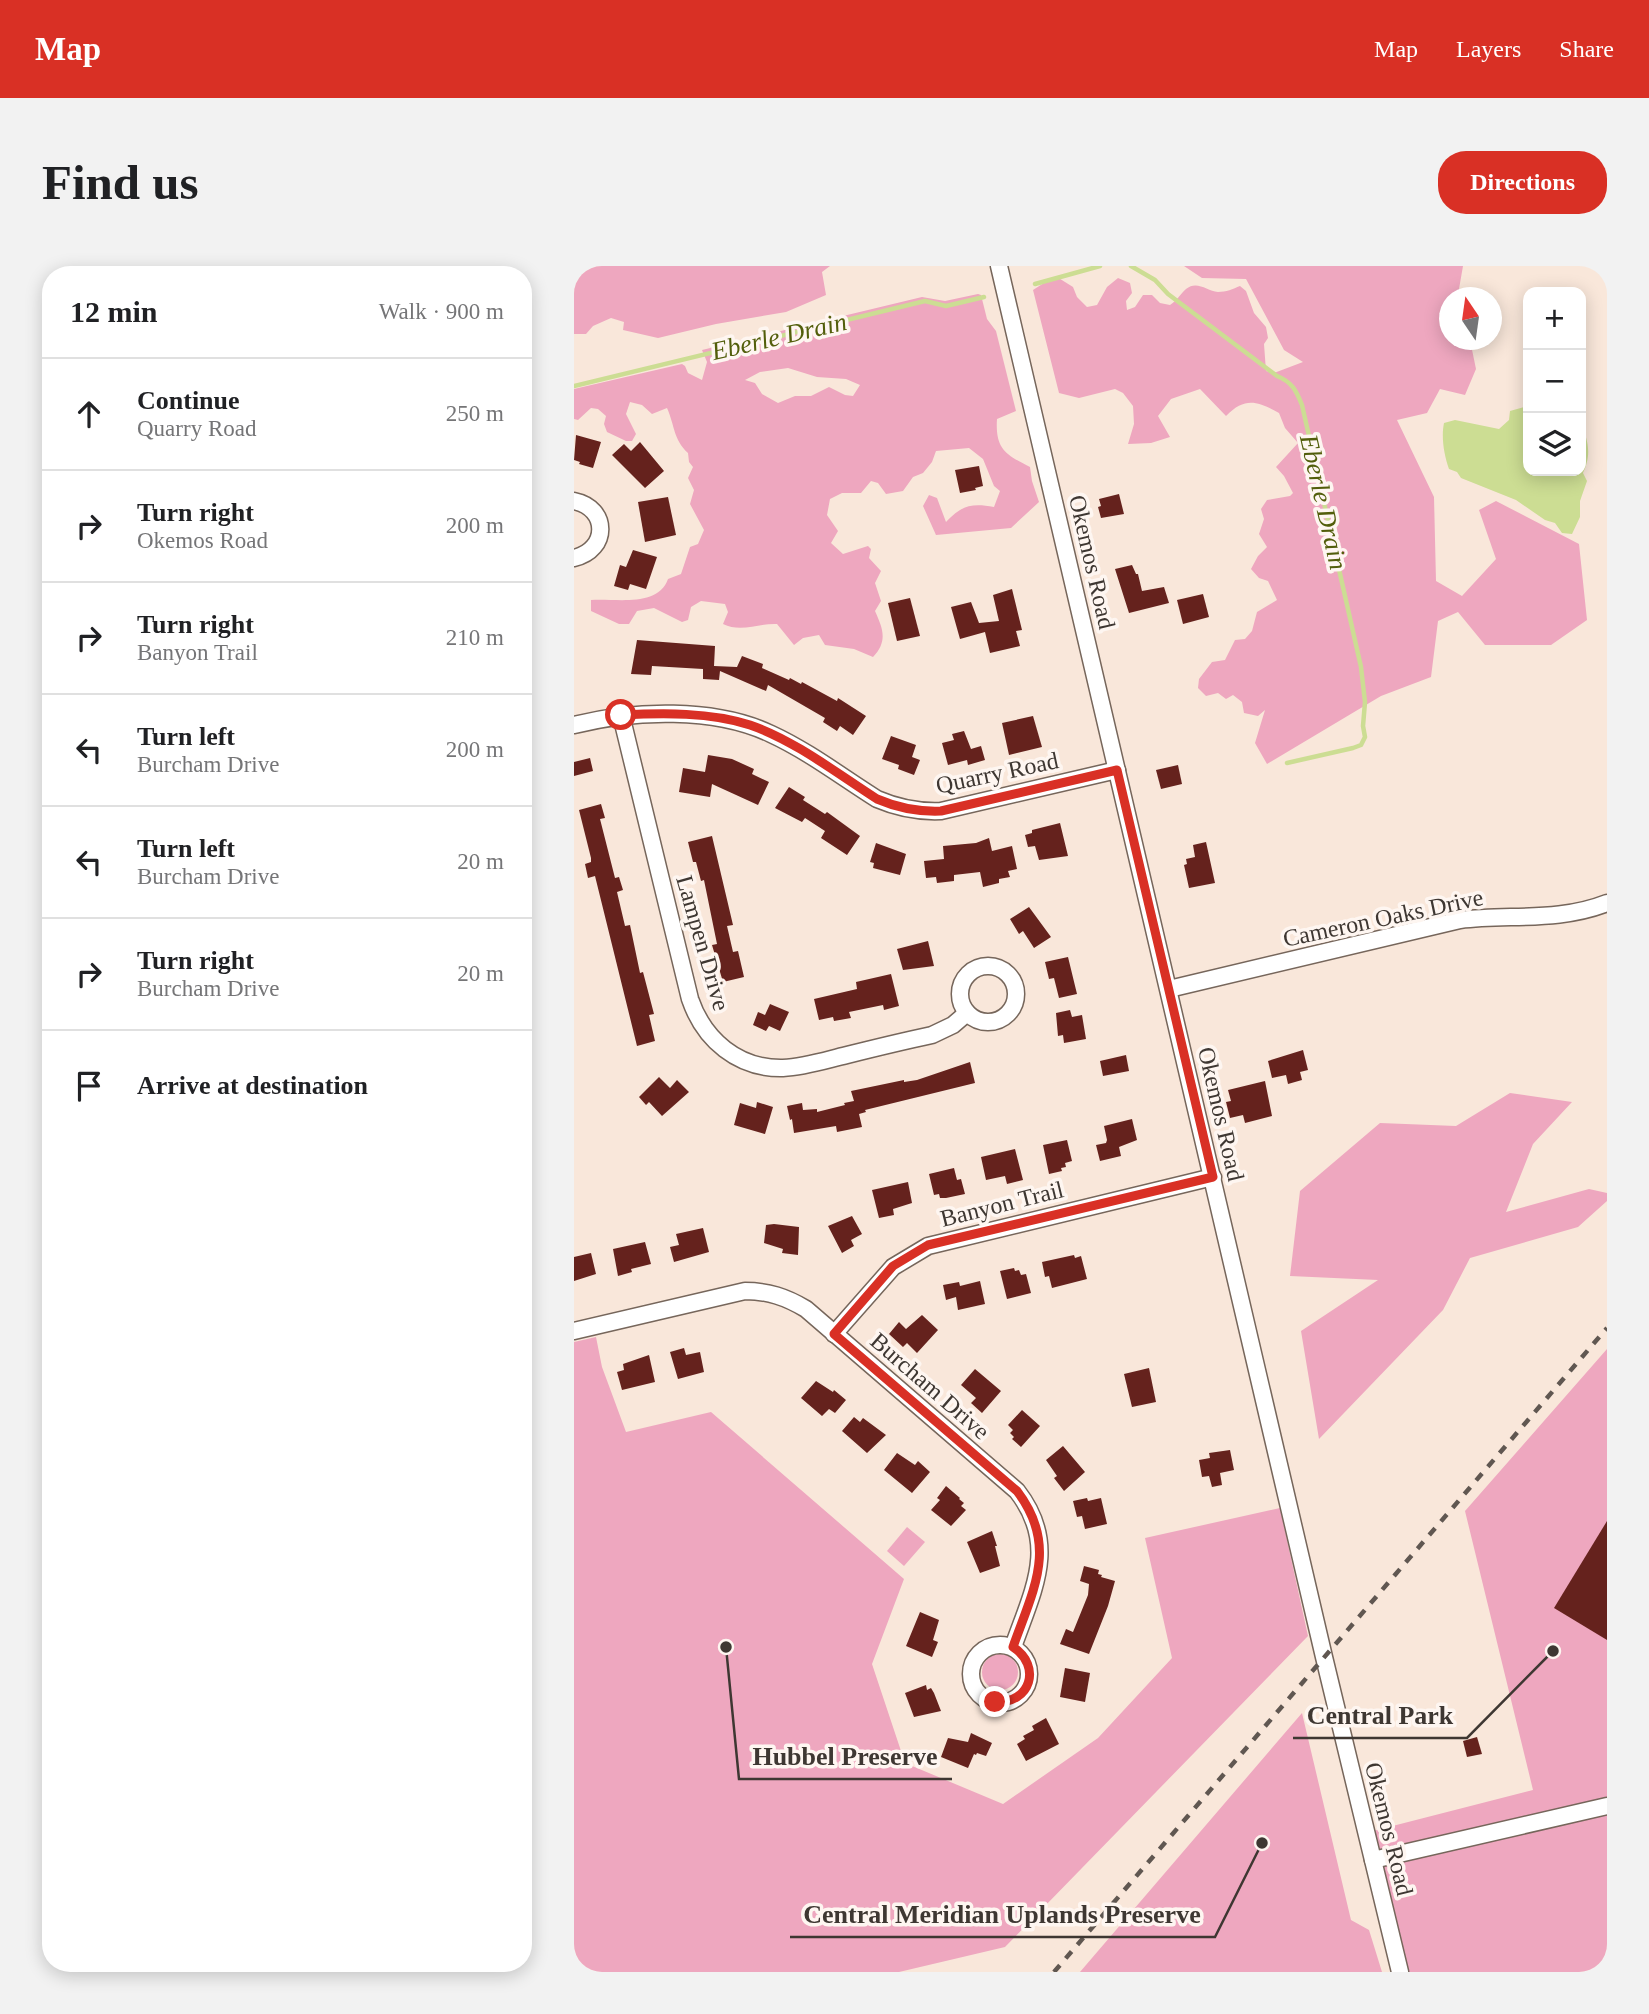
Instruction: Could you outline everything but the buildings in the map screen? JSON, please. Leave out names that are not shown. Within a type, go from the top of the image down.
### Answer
[{"type":"street","name":"Okemos Road","points":[[999,266],[1400,1972]]},
{"type":"street","points":[[574,500],[594,512],[600,525],[600,533],[589,552],[574,558]]},
{"type":"street","name":"Quarry Road","points":[[574,725],[621,715],[711,717],[751,725],[786,742],[877,799],[916,811],[941,811],[1117,770]]},
{"type":"street","name":"Lampen Drive","points":[[621,715],[690,999],[699,1021],[722,1047],[756,1065],[797,1067],[932,1035],[953,1025],[967,1013]]},
{"type":"street","name":"Cameron Oaks Drive","points":[[1169,989],[1460,920],[1488,916],[1564,915],[1607,903]]},
{"type":"street","name":"Banyon Trail","points":[[834,1334],[893,1266],[928,1245],[1213,1177]]},
{"type":"street","name":"Burcham Drive","points":[[574,1331],[733,1292],[757,1291],[782,1296],[794,1302],[1017,1491],[1031,1512],[1039,1537],[1040,1564],[1038,1577],[1013,1647]]},
{"type":"street","points":[[1373,1860],[1607,1805]]},
{"type":"shaded area","points":[[574,266],[830,266],[822,272],[826,295],[786,312],[716,324],[658,338],[623,330],[624,322],[611,318],[593,326],[586,334],[574,334]]},
{"type":"shaded area","points":[[1184,266],[1463,266],[1459,287],[1439,287],[1439,350],[1472,350],[1476,369],[1465,395],[1440,389],[1427,413],[1397,420],[1434,497],[1436,581],[1462,596],[1496,559],[1479,510],[1496,501],[1579,544],[1587,620],[1551,645],[1485,645],[1458,612],[1438,621],[1431,677],[1381,696],[1267,764],[1255,743],[1265,710],[1258,716],[1244,713],[1242,702],[1233,695],[1226,699],[1218,693],[1206,696],[1198,688],[1199,679],[1212,662],[1225,660],[1235,640],[1245,639],[1252,631],[1257,612],[1277,600],[1268,581],[1259,578],[1251,569],[1267,547],[1259,534],[1264,519],[1261,509],[1267,500],[1290,496],[1293,493],[1276,467],[1298,443],[1285,428],[1279,413],[1251,403],[1239,406],[1226,416],[1200,389],[1171,399],[1158,416],[1170,437],[1151,443],[1128,444],[1134,424],[1133,406],[1123,393],[1115,389],[1079,398],[1059,393],[1033,290],[1057,277],[1073,287],[1077,297],[1087,307],[1097,305],[1107,287],[1118,278],[1130,283],[1132,293],[1126,301],[1127,310],[1135,307],[1143,295],[1152,295],[1160,303],[1170,305],[1190,287],[1198,286],[1218,292],[1240,286],[1246,291],[1254,313],[1266,327],[1266,371],[1274,373],[1303,362],[1284,350],[1246,279],[1202,278]]},
{"type":"shaded area","points":[[981,295],[987,319],[996,331],[1016,411],[997,419],[998,437],[1008,454],[1030,467],[1039,502],[1011,528],[936,535],[923,506],[929,495],[937,498],[946,522],[968,507],[994,507],[1000,491],[994,486],[983,459],[969,448],[936,451],[932,462],[923,473],[913,477],[903,491],[886,494],[878,483],[871,481],[861,493],[842,493],[830,499],[827,515],[838,531],[831,543],[843,554],[868,546],[871,549],[869,558],[881,571],[875,583],[881,601],[875,611],[883,635],[881,646],[873,657],[854,649],[825,645],[819,635],[803,638],[794,645],[777,624],[730,627],[723,624],[728,612],[725,604],[701,601],[691,607],[688,620],[682,622],[654,608],[637,611],[629,624],[619,624],[591,611],[591,600],[635,600],[655,594],[663,588],[668,579],[681,574],[690,547],[698,544],[704,530],[690,504],[694,490],[688,478],[693,467],[688,453],[677,437],[667,408],[652,414],[642,405],[630,402],[626,414],[636,434],[632,441],[626,441],[607,432],[604,424],[606,416],[598,409],[591,408],[578,420],[574,419],[574,389],[682,364],[688,373],[702,380],[707,362],[702,350],[922,297],[945,301]],"holes":[[[788,368],[817,377],[846,379],[860,385],[853,396],[829,387],[811,396],[795,396],[778,403],[762,394],[755,383],[745,380],[760,372]]]},
{"type":"shaded area","points":[[1523,407],[1523,476],[1584,476],[1587,481],[1580,501],[1580,517],[1572,534],[1562,533],[1555,523],[1545,520],[1516,500],[1461,478],[1457,472],[1449,469],[1444,446],[1444,423],[1455,420],[1499,429],[1509,420],[1510,411]]},
{"type":"shaded area","points":[[1586,439],[1587,442],[1586,466]]},
{"type":"shaded area","points":[[1510,1093],[1572,1102],[1533,1144],[1506,1212],[1589,1189],[1607,1193],[1607,1201],[1578,1227],[1470,1258],[1443,1310],[1319,1439],[1301,1331],[1378,1280],[1290,1276],[1300,1191],[1380,1123],[1456,1126]]},
{"type":"shaded area","points":[[596,1337],[602,1367],[626,1432],[711,1412],[904,1579],[872,1664],[905,1763],[1003,1804],[1098,1738],[1172,1658],[1145,1538],[1280,1508],[1308,1636],[1005,1947],[899,1972],[574,1972],[574,1342]]},
{"type":"shaded area","points":[[1607,1349],[1607,1972],[1406,1972],[1373,1831],[1533,1790],[1465,1511]]},
{"type":"shaded area","points":[[907,1527],[925,1542],[904,1566],[887,1551]]},
{"type":"shaded area","points":[[1000,1654],[1013,1659],[1018,1672],[1013,1685],[1000,1690],[987,1685],[982,1672],[987,1659]]},
{"type":"shaded area","points":[[1302,1713],[1351,1920],[1369,1930],[1382,1972],[1080,1972]]},
{"type":"waterway","name":"Eberle Drain","points":[[1035,284],[1100,266]]},
{"type":"waterway","name":"Eberle Drain","points":[[1131,266],[1155,280],[1168,294],[1290,384],[1302,405],[1361,667],[1365,737],[1361,745],[1353,748],[1287,763]]},
{"type":"waterway","name":"Eberle Drain","points":[[574,386],[925,301],[946,306],[984,297]]},
{"type":"railway","points":[[1054,1972],[1607,1328]]},
{"type":"place","name":"Hubbel Preserve","points":[[726,1647]]},
{"type":"place","name":"Central Park","points":[[1553,1651]]},
{"type":"place","name":"Central Meridian Uplands Preserve","points":[[1262,1843]]},
{"type":"route","points":[[621,715],[711,717],[751,725],[786,742],[877,799],[916,811],[941,811],[1117,770],[1213,1177],[928,1245],[893,1266],[834,1334],[1017,1491],[1031,1512],[1039,1537],[1040,1564],[1038,1577],[1013,1647],[1028,1663],[1029,1678],[1027,1686],[1017,1697],[1003,1703],[995,1702]]}]
